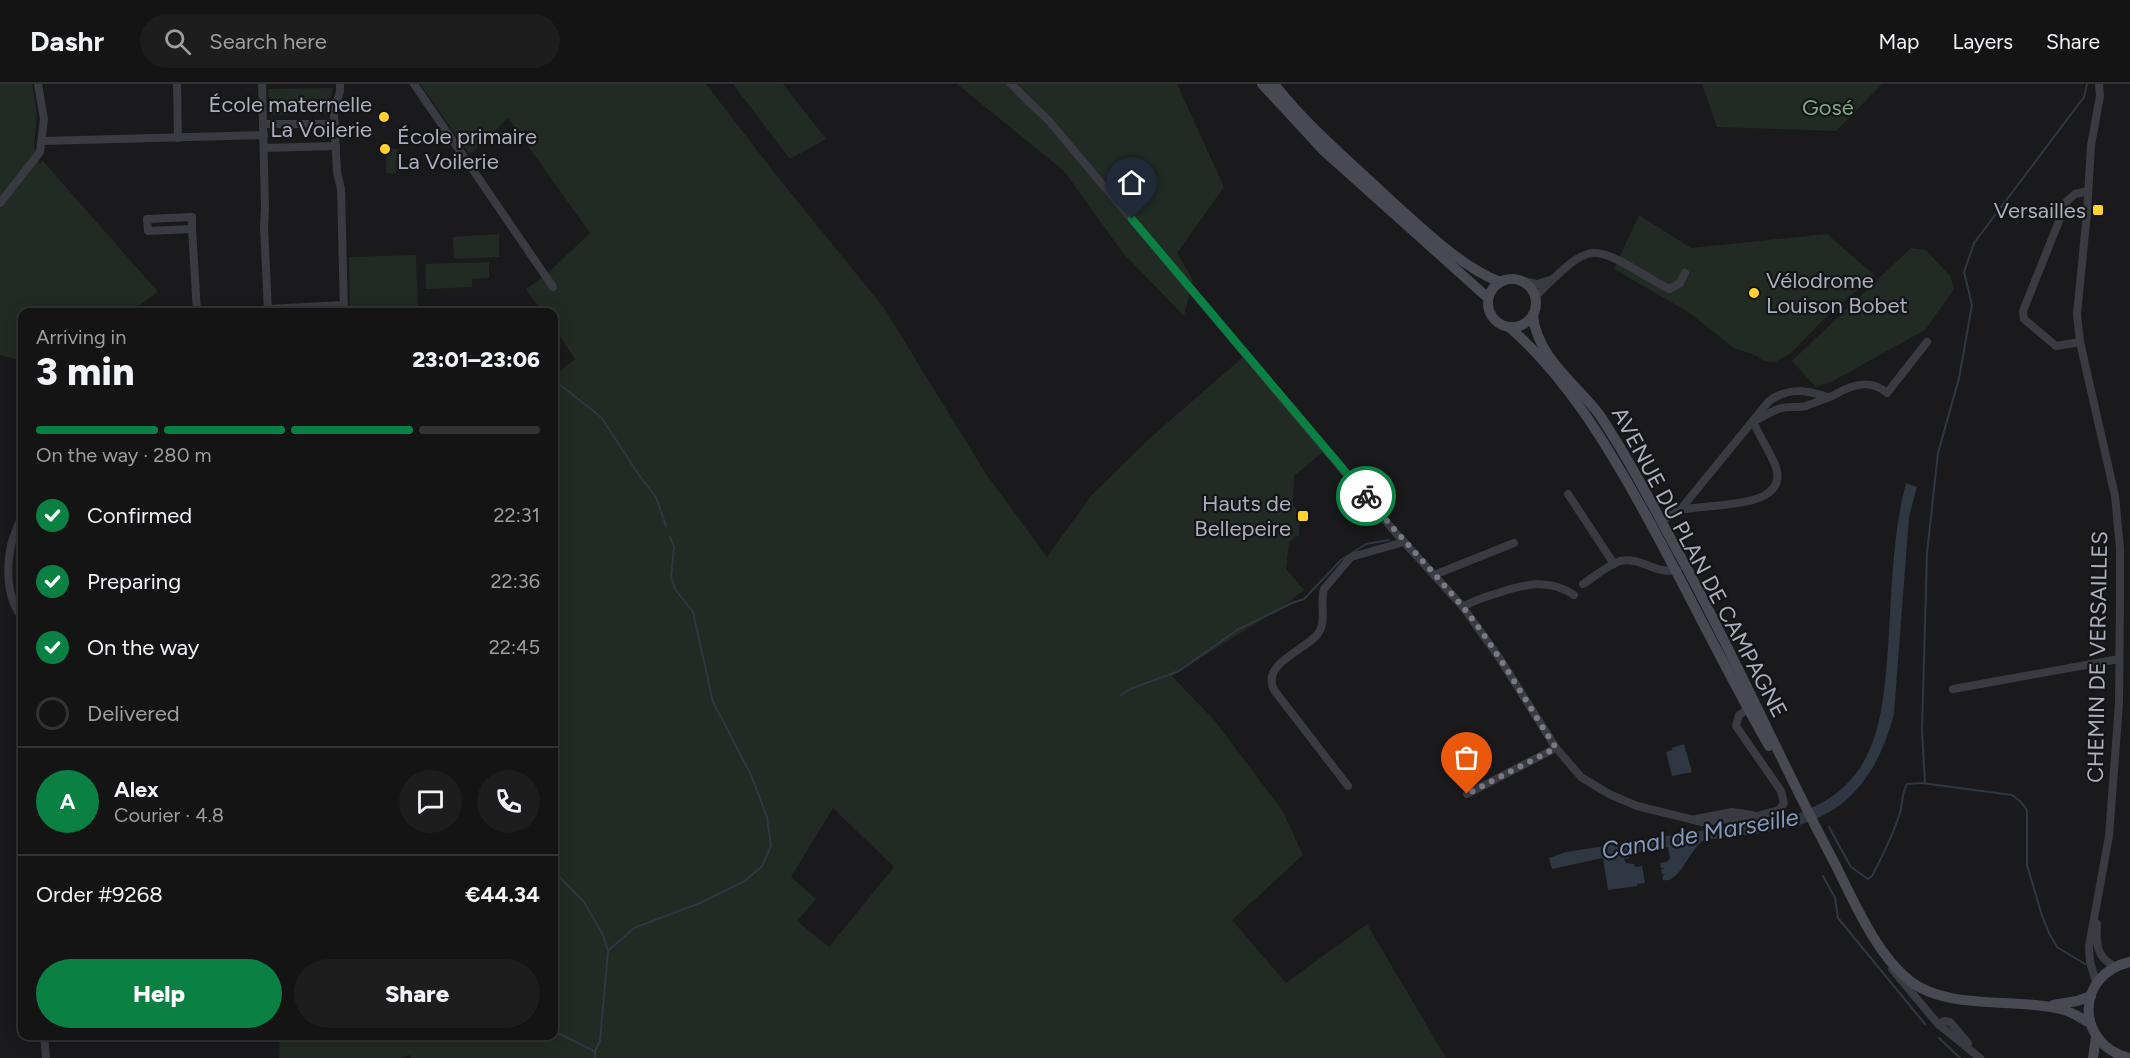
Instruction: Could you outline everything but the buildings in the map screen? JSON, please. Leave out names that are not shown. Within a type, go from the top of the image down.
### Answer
[{"type":"main road","points":[[1262,84],[1324,151],[1488,298]]},
{"type":"main road","points":[[1274,84],[1291,106],[1323,139],[1418,225],[1462,260],[1500,282]]},
{"type":"main road","points":[[1522,281],[1528,285],[1535,297],[1536,309],[1524,324],[1510,328],[1495,321],[1488,306],[1488,298],[1500,282],[1522,281]]},
{"type":"main road","name":"AVENUE DU PLAN DE CAMPAGNE","points":[[1533,315],[1539,341],[1597,411],[1629,461],[1689,573],[1752,707]]},
{"type":"main road","name":"AVENUE DU PLAN DE CAMPAGNE","points":[[1510,328],[1522,338],[1587,416],[1622,472],[1752,707],[1877,942],[1899,970],[1910,981],[1941,997],[2042,1006],[2070,1012],[2090,1023]]},
{"type":"main road","points":[[2127,1058],[2105,1047],[2096,1037],[2090,1023],[2091,996],[2096,981],[2116,967],[2130,962]]},
{"type":"main road","name":"AVENUE DU PLAN DE CAMPAGNE","points":[[2042,1006],[2068,1003],[2091,996]]},
{"type":"main road","points":[[2093,1058],[2096,1037]]},
{"type":"street","points":[[0,203],[40,152],[43,109],[38,84]]},
{"type":"street","points":[[177,84],[178,138]]},
{"type":"street","points":[[262,84],[268,308]]},
{"type":"street","points":[[339,84],[340,91],[335,105],[335,123],[341,199],[344,308]]},
{"type":"street","points":[[414,84],[553,287]]},
{"type":"street","points":[[1011,84],[1049,121],[1404,542],[1463,607],[1500,659],[1556,748],[1581,777],[1609,794],[1653,811],[1693,820],[1708,822],[1756,816],[1779,810],[1784,806],[1785,800],[1781,790],[1738,731],[1737,719],[1752,707]]},
{"type":"street","name":"CHEMIN DE VERSAILLES","points":[[2096,981],[2090,962],[2089,946],[2097,911],[2110,825],[2119,704],[2120,548],[2115,496],[2080,342],[2077,314],[2092,132],[2100,96],[2099,84]]},
{"type":"street","points":[[264,124],[335,123]]},
{"type":"street","points":[[42,141],[264,135]]},
{"type":"street","points":[[264,148],[336,146]]},
{"type":"street","points":[[2080,342],[2062,346],[2052,344],[2024,319],[2023,311],[2067,201],[2075,194],[2088,191]]},
{"type":"street","points":[[192,230],[148,231],[147,219],[192,217],[197,308]]},
{"type":"street","points":[[1535,297],[1576,260],[1593,253],[1615,259],[1670,289],[1680,283],[1685,273]]},
{"type":"street","points":[[1522,281],[1537,284],[1553,279]]},
{"type":"street","points":[[1753,421],[1780,408],[1800,408],[1842,389],[1861,384],[1880,387],[1887,393],[1927,342]]},
{"type":"street","points":[[1660,522],[1680,510],[1769,401],[1787,391],[1799,390],[1828,397]]},
{"type":"street","points":[[1680,510],[1749,501],[1768,495],[1775,484],[1778,473],[1753,421]]},
{"type":"street","points":[[1568,495],[1614,564]]},
{"type":"street","points":[[18,526],[11,545],[8,580],[18,612]]},
{"type":"street","points":[[1348,786],[1274,690],[1271,674],[1317,635],[1322,620],[1324,589],[1351,557],[1404,542]]},
{"type":"street","points":[[1434,575],[1514,543]]},
{"type":"street","points":[[1583,584],[1620,561],[1629,561],[1663,571],[1677,570]]},
{"type":"street","points":[[1463,607],[1478,599],[1527,584],[1545,584],[1566,590],[1574,595]]},
{"type":"street","points":[[1953,689],[2119,659]]},
{"type":"street","points":[[1467,794],[1556,748]]},
{"type":"street","name":"CHEMIN DE VERSAILLES","points":[[2097,911],[2096,944],[2099,952],[2109,964],[2116,967]]},
{"type":"street","points":[[1877,942],[1892,970],[1938,1024],[1944,1021],[1950,1022],[1980,1058]]},
{"type":"street","points":[[44,1040],[46,1058]]},
{"type":"green space","points":[[0,84],[32,84],[37,112],[34,146],[40,165],[42,160],[158,292],[136,308],[18,308],[18,360],[0,355]]},
{"type":"green space","points":[[420,84],[706,84],[884,308],[986,474],[1047,557],[1091,496],[1150,438],[1243,357],[1323,452],[1294,476],[1293,505],[1300,514],[1299,535],[1289,542],[1286,569],[1304,590],[1285,605],[1172,676],[1215,721],[1282,810],[1303,855],[1232,920],[1286,983],[1367,924],[1446,1058],[411,1058],[409,1055],[401,1058],[279,1058],[280,1040],[558,1040],[558,373],[575,359],[558,334],[558,308],[539,308],[526,289],[548,273],[590,233],[508,118],[470,155]],"holes":[[[833,808],[894,867],[829,947],[797,921],[816,899],[791,877]]]},
{"type":"green space","points":[[733,84],[783,84],[826,139],[790,159]]},
{"type":"green space","points":[[957,84],[1177,84],[1224,187],[1177,253],[1193,280],[1184,316],[1123,253],[1064,171]]},
{"type":"green space","name":"Gosé","points":[[1702,84],[1882,84],[1836,131],[1717,127]]},
{"type":"green space","points":[[333,88],[326,114],[270,114],[268,89]]},
{"type":"green space","points":[[387,149],[398,149],[396,174],[386,173]]},
{"type":"green space","name":"Vélodrome Louison Bobet","points":[[1639,215],[1691,248],[1827,234],[1874,275],[1826,317],[1791,353],[1775,362],[1763,361],[1757,356],[1734,348],[1688,312],[1614,269]]},
{"type":"green space","points":[[499,234],[499,257],[454,259],[453,237]]},
{"type":"green space","points":[[1911,248],[1926,250],[1950,276],[1954,289],[1925,330],[1833,381],[1816,387],[1792,361]]},
{"type":"green space","points":[[416,255],[418,308],[350,308],[349,257]]},
{"type":"green space","points":[[489,262],[489,278],[472,279],[472,287],[426,289],[425,264]]},
{"type":"water","name":"Canal de Marseille","points":[[1906,483],[1917,487],[1909,517],[1894,714],[1883,747],[1856,791],[1829,812],[1800,825],[1704,840],[1669,880],[1663,880],[1662,876],[1666,874],[1662,874],[1661,869],[1665,868],[1661,868],[1660,863],[1670,859],[1668,847],[1629,854],[1629,858],[1624,859],[1626,863],[1634,864],[1635,867],[1642,866],[1645,883],[1637,884],[1637,886],[1608,890],[1603,858],[1552,869],[1549,858],[1566,852],[1788,817],[1817,805],[1840,790],[1857,772],[1869,752],[1882,704],[1895,543]]},
{"type":"water","points":[[1684,744],[1692,772],[1672,776],[1666,752]]},
{"type":"waterway","points":[[1925,783],[1922,731],[1927,553],[1938,453],[1959,378],[1972,305],[1964,272],[1974,243],[2084,97],[2087,84]]},
{"type":"waterway","points":[[558,383],[601,417],[656,497],[666,526]]},
{"type":"waterway","points":[[595,1058],[595,1051],[600,1041],[608,951],[634,928],[700,903],[745,881],[762,866],[771,846],[767,817],[751,775],[713,702],[693,612],[675,589],[671,577],[674,547],[670,537]]},
{"type":"waterway","points":[[1352,553],[1366,544],[1389,540]]},
{"type":"waterway","points":[[1120,696],[1130,689],[1179,671],[1237,630],[1304,599],[1347,556]]},
{"type":"waterway","points":[[1829,827],[1851,867],[1868,879],[1872,876],[1893,832],[1907,784],[1922,783],[2012,795],[2027,810],[2027,865],[2049,933],[2057,947],[2085,964]]},
{"type":"waterway","points":[[558,875],[584,902],[603,935],[608,951]]},
{"type":"waterway","points":[[1823,876],[1835,898],[1838,918],[1925,1024]]},
{"type":"waterway","points":[[558,1033],[594,1051]]},
{"type":"waterway","points":[[1939,1038],[1960,1058]]},
{"type":"way so far","points":[[1366,496],[1395,532],[1463,607],[1500,659],[1556,748],[1467,794]]},
{"type":"place","name":"École maternelle La Voilerie","points":[[384,117]]},
{"type":"place","name":"École primaire La Voilerie","points":[[385,149]]},
{"type":"place","name":"Versailles","points":[[2098,210]]},
{"type":"place","name":"Vélodrome Louison Bobet","points":[[1754,293]]},
{"type":"place","name":"Hauts de Bellepeire","points":[[1303,516]]},
{"type":"route","points":[[1132,219],[1366,496]]}]
